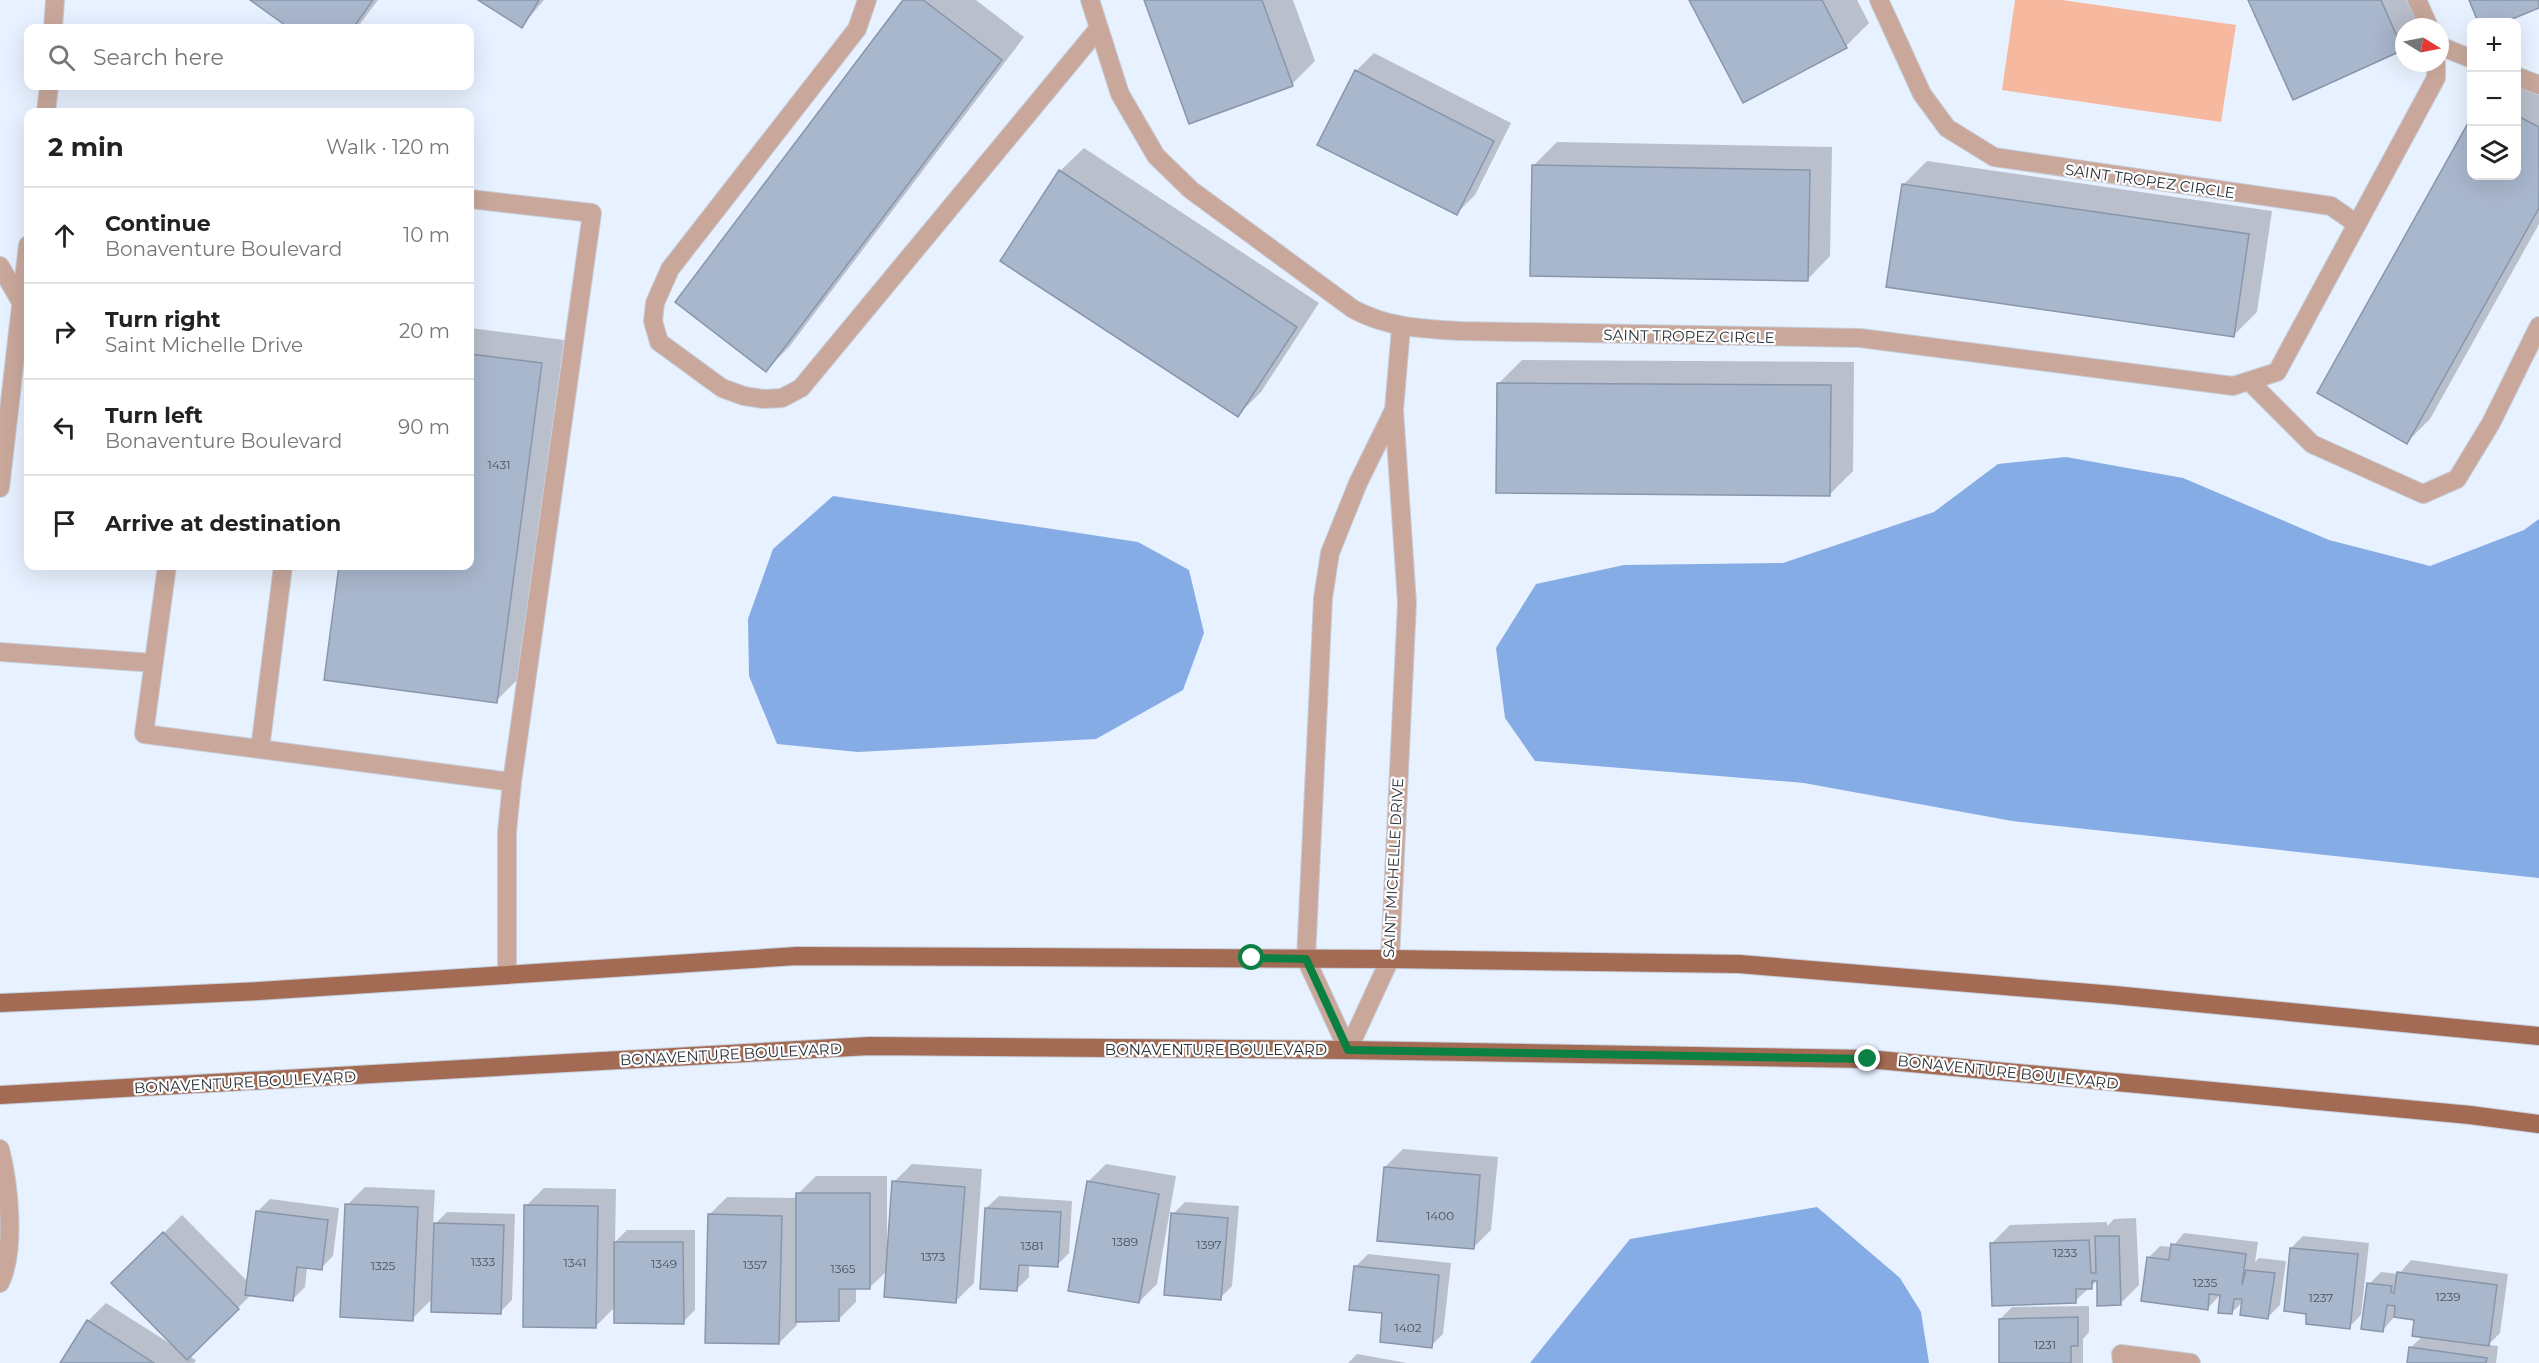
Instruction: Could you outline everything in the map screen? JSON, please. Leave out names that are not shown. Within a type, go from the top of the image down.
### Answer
[{"type":"main road","points":[[0,1003],[259,991],[797,956],[1390,959],[1740,964],[2103,994],[2539,1036]]},
{"type":"main road","name":"BONAVENTURE BOULEVARD","points":[[0,1095],[869,1046],[1348,1050],[1868,1059],[2470,1115],[2539,1124]]},
{"type":"street","points":[[53,24],[55,0]]},
{"type":"street","points":[[867,0],[857,29],[670,269],[655,303],[653,321],[659,342],[722,388],[744,396],[764,399],[782,398],[801,388],[1099,28]]},
{"type":"street","name":"SAINT TROPEZ CIRCLE","points":[[1090,0],[1120,94],[1156,156],[1191,190],[1353,309],[1371,319],[1401,327],[1461,332],[1860,338],[2233,386],[2277,372],[2436,78],[2436,72]]},
{"type":"street","name":"SAINT TROPEZ CIRCLE","points":[[1879,0],[1922,94],[1947,128],[1994,157],[2331,206],[2358,224]]},
{"type":"street","points":[[2417,0],[2425,18]]},
{"type":"street","points":[[2449,50],[2467,57]]},
{"type":"street","points":[[2521,78],[2539,85]]},
{"type":"street","points":[[46,108],[48,90]]},
{"type":"street","points":[[474,199],[592,213],[512,782],[507,832],[507,975]]},
{"type":"street","points":[[0,266],[21,302]]},
{"type":"street","points":[[0,488],[1,468],[24,321],[21,302],[24,278]]},
{"type":"street","points":[[2249,381],[2312,444],[2423,494],[2457,479],[2491,423],[2539,326]]},
{"type":"street","name":"SAINT MICHELLE DRIVE","points":[[1348,1050],[1390,959],[1407,603],[1394,410],[1401,327]]},
{"type":"street","name":"SAINT MICHELLE DRIVE","points":[[1348,1050],[1306,959],[1323,598],[1330,553],[1358,483],[1394,410]]},
{"type":"street","points":[[166,570],[144,734],[512,782]]},
{"type":"street","points":[[260,749],[282,570]]},
{"type":"street","points":[[0,652],[154,663]]},
{"type":"street","points":[[0,1149],[5,1169],[10,1247],[1,1278]]},
{"type":"street","points":[[2122,1363],[2121,1354],[2190,1363]]},
{"type":"shaded area","points":[[2015,0],[2062,0],[2236,25],[2221,122],[2002,90]]},
{"type":"water","points":[[2066,457],[2183,478],[2329,540],[2430,566],[2524,530],[2539,519],[2539,878],[2012,821],[1804,783],[1535,761],[1505,718],[1496,648],[1536,584],[1624,565],[1783,563],[1934,512],[1998,464]]},
{"type":"water","points":[[833,496],[1138,542],[1189,570],[1204,633],[1183,690],[1096,739],[858,752],[777,744],[749,676],[748,619],[773,549]]},
{"type":"water","points":[[1817,1207],[1900,1278],[1921,1312],[1929,1363],[1530,1363],[1630,1239]]},
{"type":"building","points":[[250,0],[373,0],[356,24],[283,24]]},
{"type":"building","points":[[478,0],[539,0],[522,28]]},
{"type":"building","points":[[903,0],[923,0],[1002,60],[766,372],[675,302]]},
{"type":"building","points":[[1144,0],[1262,0],[1293,86],[1189,124]]},
{"type":"building","points":[[1689,0],[1822,0],[1847,48],[1743,103]]},
{"type":"building","points":[[2248,0],[2381,0],[2395,32],[2395,54],[2293,100]]},
{"type":"building","points":[[2469,0],[2539,0],[2539,8],[2515,18],[2476,18]]},
{"type":"building","points":[[1355,70],[1494,141],[1457,215],[1317,145]]},
{"type":"building","points":[[2521,118],[2539,127],[2539,208],[2407,444],[2317,393],[2467,125],[2467,180],[2521,180]]},
{"type":"building","points":[[1532,165],[1810,170],[1808,281],[1530,276]]},
{"type":"building","points":[[1059,170],[1297,327],[1238,417],[1000,261]]},
{"type":"building","points":[[1902,184],[2249,234],[2234,337],[1886,287]]},
{"type":"building","points":[[474,354],[542,363],[497,703],[324,680],[338,570],[474,570]]},
{"type":"building","points":[[1497,383],[1831,385],[1830,496],[1496,493]]},
{"type":"building","points":[[1384,1167],[1480,1175],[1474,1249],[1377,1241]]},
{"type":"building","points":[[892,1181],[965,1187],[956,1303],[884,1297]]},
{"type":"building","points":[[1087,1181],[1159,1194],[1139,1303],[1068,1291]]},
{"type":"building","points":[[796,1193],[870,1193],[870,1289],[839,1289],[839,1321],[796,1322]]},
{"type":"building","points":[[345,1204],[418,1207],[413,1321],[340,1317]]},
{"type":"building","points":[[524,1205],[598,1206],[596,1328],[523,1327]]},
{"type":"building","points":[[985,1208],[1061,1212],[1058,1267],[1019,1265],[1017,1291],[980,1289]]},
{"type":"building","points":[[256,1211],[328,1220],[322,1270],[297,1267],[293,1301],[245,1295]]},
{"type":"building","points":[[1171,1213],[1228,1218],[1221,1300],[1164,1295]]},
{"type":"building","points":[[708,1214],[782,1216],[779,1344],[705,1343]]},
{"type":"building","points":[[434,1223],[504,1225],[501,1314],[431,1312]]},
{"type":"building","points":[[163,1232],[239,1309],[187,1360],[111,1283]]},
{"type":"building","points":[[2095,1236],[2119,1236],[2121,1305],[2097,1306],[2097,1281],[2092,1281],[2092,1289],[2076,1289],[2076,1303],[1992,1306],[1990,1243],[2089,1240],[2091,1273],[2096,1273]]},
{"type":"building","points":[[614,1242],[683,1242],[684,1324],[614,1323]]},
{"type":"building","points":[[2171,1244],[2246,1254],[2242,1285],[2246,1270],[2275,1273],[2268,1319],[2240,1315],[2242,1299],[2234,1299],[2232,1314],[2218,1313],[2220,1295],[2209,1294],[2208,1310],[2141,1301],[2147,1257],[2169,1260]]},
{"type":"building","points":[[2290,1248],[2358,1254],[2350,1329],[2306,1324],[2306,1314],[2284,1311]]},
{"type":"building","points":[[1354,1266],[1439,1275],[1432,1348],[1380,1342],[1382,1313],[1349,1310]]},
{"type":"building","points":[[2397,1272],[2497,1285],[2489,1346],[2412,1336],[2414,1320],[2394,1317],[2395,1306],[2387,1305],[2383,1332],[2361,1329],[2367,1283],[2392,1286],[2391,1292],[2394,1293]]},
{"type":"building","points":[[2078,1317],[2078,1346],[2071,1346],[2071,1363],[1999,1363],[1999,1319]]},
{"type":"building","points":[[87,1320],[154,1363],[60,1363]]},
{"type":"building","points":[[2409,1347],[2487,1358],[2486,1363],[2407,1363]]},
{"type":"route","points":[[1252,958],[1306,959],[1348,1050],[1868,1059]]}]
